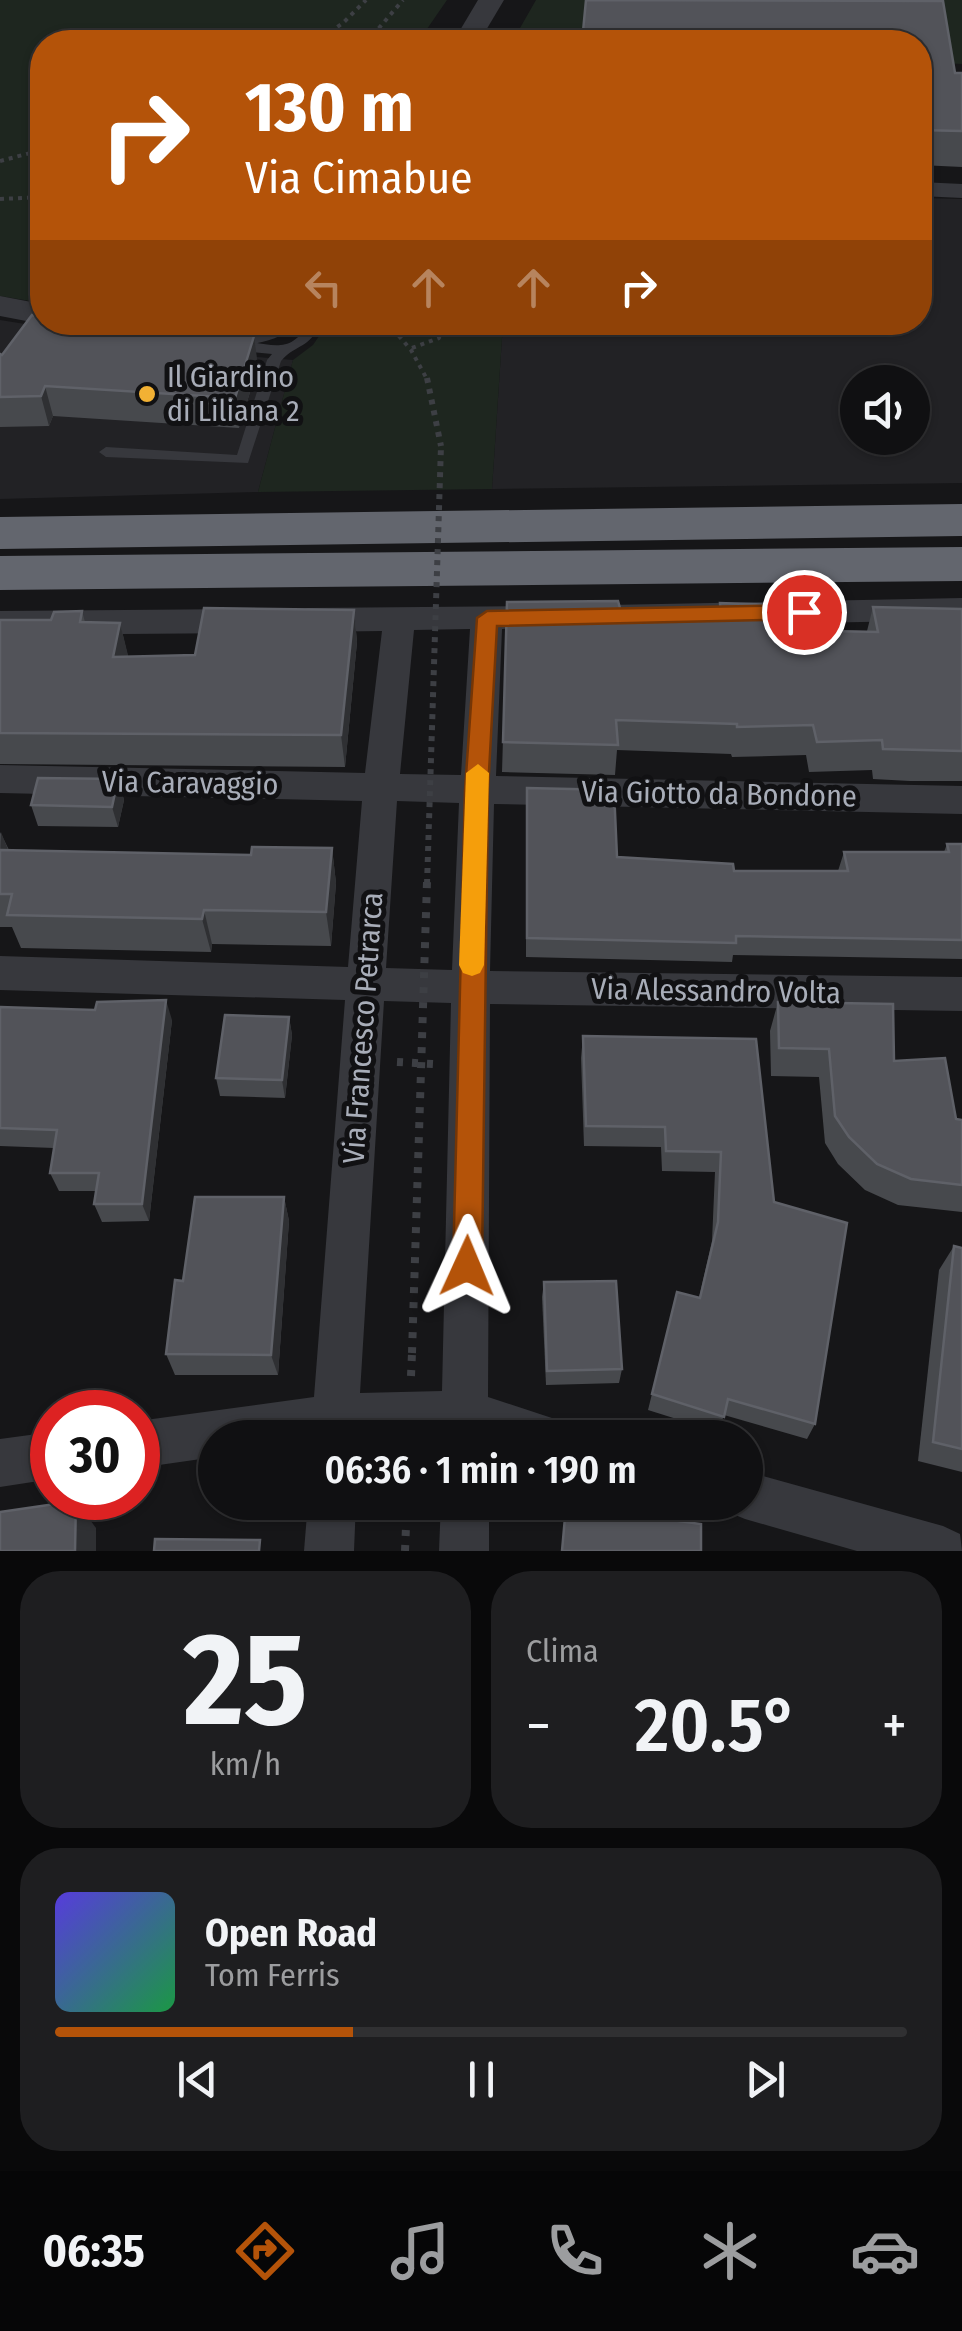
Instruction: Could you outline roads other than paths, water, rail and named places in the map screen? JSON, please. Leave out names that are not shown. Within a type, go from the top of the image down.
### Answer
[{"type":"highway","points":[[0,532],[962,520]]},
{"type":"highway","points":[[0,573],[962,564]]},
{"type":"street","points":[[473,30],[492,0]]},
{"type":"street","points":[[932,189],[962,190]]},
{"type":"street","points":[[0,306],[30,312]]},
{"type":"street","points":[[178,335],[282,337]]},
{"type":"street","points":[[0,623],[962,609]]},
{"type":"street","points":[[465,1420],[476,790],[487,618]]},
{"type":"street","name":"Via Francesco Petrarca","points":[[336,1420],[380,787],[399,619]]},
{"type":"street","name":"Via Caravaggio","points":[[0,779],[476,790]]},
{"type":"street","name":"Via Giotto da Bondone","points":[[476,790],[962,800]]},
{"type":"street","name":"Via Alessandro Volta","points":[[0,973],[471,987],[962,994]]},
{"type":"street","points":[[160,1443],[198,1440]]},
{"type":"street","points":[[0,1463],[30,1459]]},
{"type":"street","points":[[763,1500],[942,1551]]},
{"type":"street","points":[[329,1551],[331,1520]]},
{"type":"street","points":[[464,1520],[464,1551]]},
{"type":"lane","points":[[106,452],[243,460],[282,337],[307,340],[309,335]]},
{"type":"place","name":"Il Giardino di Liliana 2","points":[[147,394]]}]
